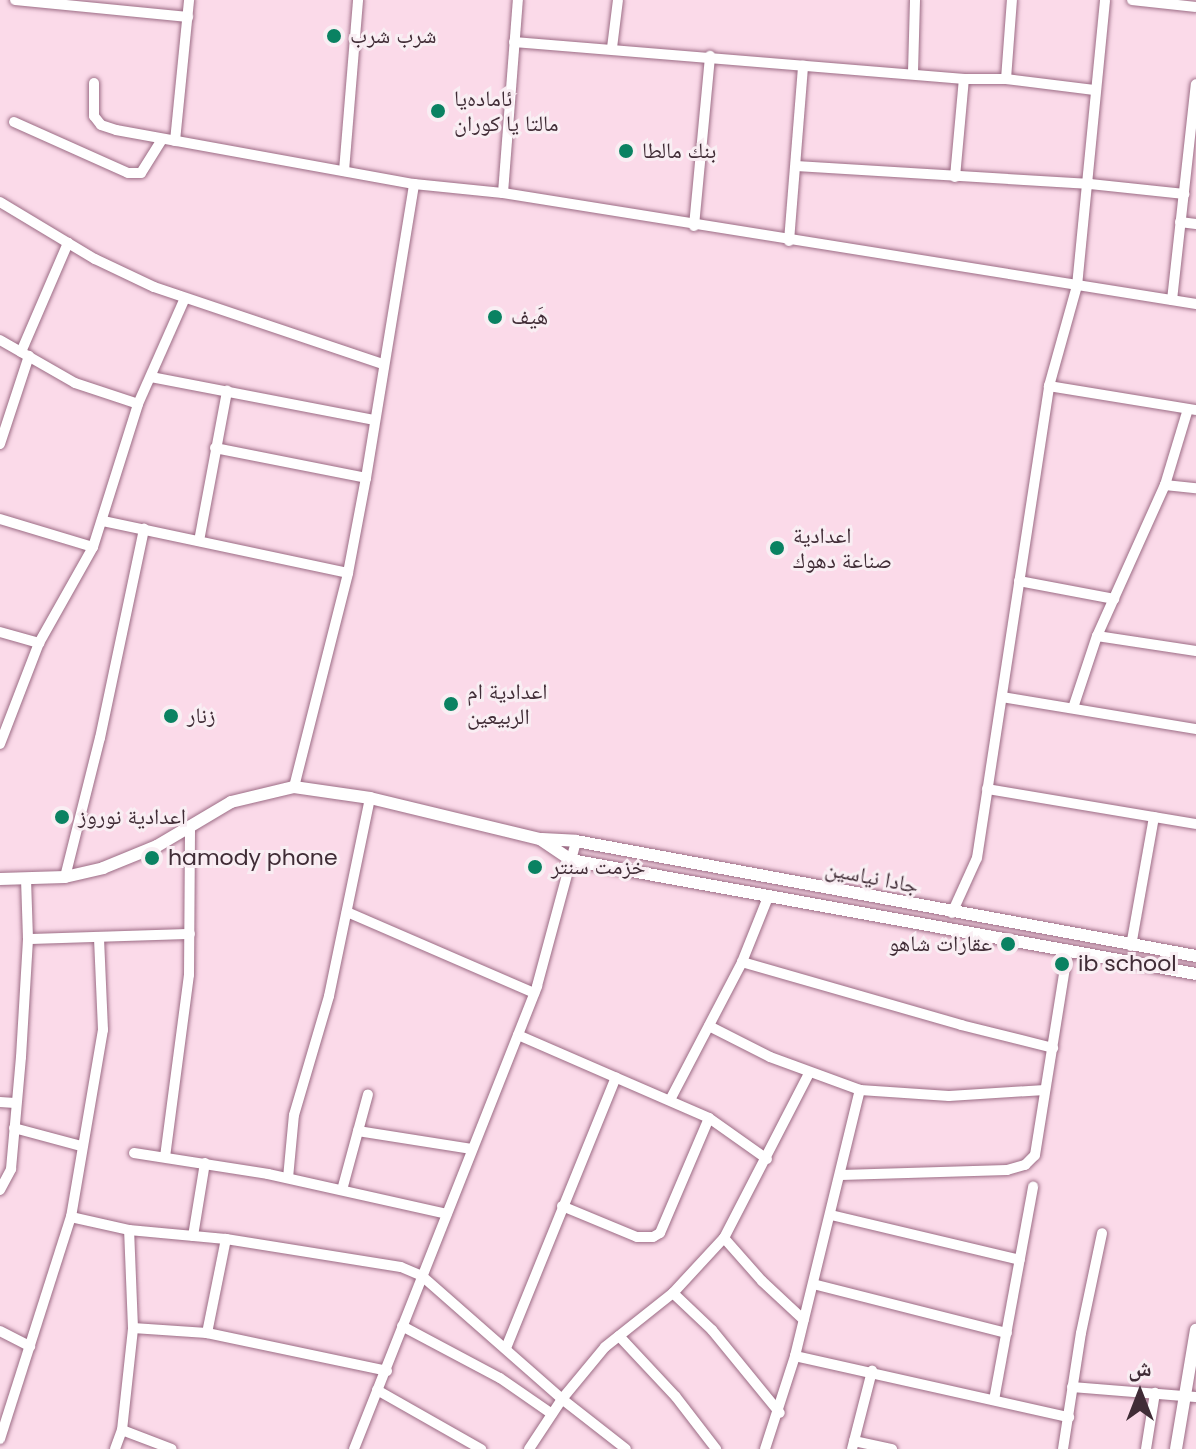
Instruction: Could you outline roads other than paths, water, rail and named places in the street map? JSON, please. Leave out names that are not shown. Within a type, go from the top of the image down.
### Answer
[{"type":"street","points":[[15,0],[188,17]]},
{"type":"street","points":[[175,141],[189,0]]},
{"type":"street","points":[[344,171],[358,0]]},
{"type":"street","points":[[503,193],[518,0]]},
{"type":"street","points":[[612,48],[618,0]]},
{"type":"street","points":[[913,72],[915,0]]},
{"type":"street","points":[[1006,79],[1012,0]]},
{"type":"street","points":[[952,913],[977,858],[1049,386],[1077,286],[1090,184],[1094,90],[1105,0]]},
{"type":"street","points":[[1132,0],[1196,7]]},
{"type":"street","points":[[514,42],[913,72],[964,79],[1006,79],[1094,90]]},
{"type":"street","points":[[694,226],[710,56]]},
{"type":"street","points":[[789,241],[803,66]]},
{"type":"street","points":[[955,177],[964,79]]},
{"type":"street","points":[[94,83],[94,116],[101,125],[162,139],[414,184],[503,193],[1196,304]]},
{"type":"street","points":[[1172,300],[1196,84]]},
{"type":"street","points":[[14,122],[128,173],[141,173],[162,139]]},
{"type":"street","points":[[796,166],[1090,184],[1184,194]]},
{"type":"street","points":[[294,787],[348,573],[414,184]]},
{"type":"street","points":[[0,202],[68,243],[184,300],[383,364]]},
{"type":"street","points":[[1180,222],[1196,224]]},
{"type":"street","points":[[0,444],[25,354],[68,243]]},
{"type":"street","points":[[0,744],[39,643],[93,547],[138,404],[184,300]]},
{"type":"street","points":[[0,340],[75,383],[138,404]]},
{"type":"street","points":[[151,377],[375,420]]},
{"type":"street","points":[[1049,386],[1192,410],[1165,485],[1097,636],[1073,708]]},
{"type":"street","points":[[199,541],[227,391]]},
{"type":"street","points":[[215,448],[366,478]]},
{"type":"street","points":[[1165,485],[1196,488]]},
{"type":"street","points":[[0,519],[93,547]]},
{"type":"street","points":[[103,521],[348,573]]},
{"type":"street","points":[[65,877],[100,738],[144,529]]},
{"type":"street","points":[[1019,581],[1114,599]]},
{"type":"street","points":[[0,632],[39,643]]},
{"type":"street","points":[[1097,636],[1196,651]]},
{"type":"street","points":[[1002,697],[1196,726]]},
{"type":"street","points":[[0,879],[65,877],[121,862],[231,802],[294,787],[370,798],[540,839],[571,860]]},
{"type":"street","points":[[987,789],[1196,824]]},
{"type":"street","points":[[288,1178],[294,1115],[329,996],[370,798]]},
{"type":"street","points":[[1131,946],[1154,817]]},
{"type":"street","points":[[165,1157],[189,975],[190,826]]},
{"type":"street","name":"جادا نیاسین","points":[[540,839],[576,841],[1196,956]]},
{"type":"street","points":[[354,1449],[534,993],[576,841]]},
{"type":"street","name":"جادا نیاسین","points":[[571,860],[1196,974]]},
{"type":"street","points":[[0,1190],[14,1128],[28,939],[26,880]]},
{"type":"street","points":[[670,1100],[742,962],[769,895]]},
{"type":"street","points":[[347,912],[534,993]]},
{"type":"street","points":[[28,939],[190,934]]},
{"type":"street","points":[[0,1439],[71,1217],[103,1030],[99,939]]},
{"type":"street","points":[[1107,958],[1110,942]]},
{"type":"street","points":[[841,1175],[950,1173],[1025,1165],[1035,1155],[1068,950]]},
{"type":"street","points":[[742,962],[1053,1048]]},
{"type":"street","points":[[709,1026],[809,1073],[860,1090],[949,1096],[1045,1090]]},
{"type":"street","points":[[518,1035],[709,1118],[767,1159]]},
{"type":"street","points":[[529,1449],[562,1399],[605,1347],[673,1293],[724,1238],[809,1073]]},
{"type":"street","points":[[506,1348],[616,1077]]},
{"type":"street","points":[[765,1449],[780,1413],[860,1090]]},
{"type":"street","points":[[342,1190],[368,1094]]},
{"type":"street","points":[[0,1102],[15,1103]]},
{"type":"street","points":[[562,1206],[637,1237],[653,1237],[660,1233],[709,1118]]},
{"type":"street","points":[[14,1128],[81,1146]]},
{"type":"street","points":[[358,1131],[472,1149]]},
{"type":"street","points":[[134,1153],[288,1178],[447,1214]]},
{"type":"street","points":[[193,1236],[205,1163]]},
{"type":"street","points":[[994,1400],[1033,1187]]},
{"type":"street","points":[[831,1215],[1020,1260]]},
{"type":"street","points":[[71,1217],[129,1230],[226,1239],[401,1267],[422,1276],[562,1399],[626,1449]]},
{"type":"street","points":[[115,1449],[122,1430],[133,1328],[129,1230]]},
{"type":"street","points":[[1063,1449],[1102,1233]]},
{"type":"street","points":[[724,1238],[762,1281],[804,1320]]},
{"type":"street","points":[[207,1333],[226,1239]]},
{"type":"street","points":[[813,1284],[1007,1333]]},
{"type":"street","points":[[673,1293],[712,1330],[780,1413]]},
{"type":"street","points":[[402,1326],[500,1378],[552,1414]]},
{"type":"street","points":[[133,1328],[207,1333],[387,1371]]},
{"type":"street","points":[[1183,1449],[1196,1330]]},
{"type":"street","points":[[0,1331],[30,1346]]},
{"type":"street","points":[[619,1336],[676,1397],[716,1449]]},
{"type":"street","points":[[795,1356],[1069,1417]]},
{"type":"street","points":[[872,1371],[853,1445],[892,1449]]},
{"type":"street","points":[[1176,1449],[1196,1373]]},
{"type":"street","points":[[1072,1387],[1191,1396]]},
{"type":"street","points":[[377,1390],[481,1449]]},
{"type":"street","points":[[1146,1449],[1155,1393]]},
{"type":"street","points":[[122,1430],[172,1449]]},
{"type":"place","name":"شرب شرب","points":[[334,36]]},
{"type":"place","name":"ئامادەيا مالتا يا كوران","points":[[438,111]]},
{"type":"place","name":"بنك مالطا","points":[[626,151]]},
{"type":"place","name":"هَيف","points":[[495,317]]},
{"type":"place","name":"اعدادية صناعة دهوك","points":[[777,548]]},
{"type":"place","name":"اعدادية ام الربيعين","points":[[451,704]]},
{"type":"place","name":"زنار","points":[[171,716]]},
{"type":"place","name":"اعدادية نوروز","points":[[62,817]]},
{"type":"place","name":"hamody phone","points":[[152,858]]},
{"type":"place","name":"خزمت سنتر","points":[[535,867]]},
{"type":"place","name":"عقارات شاهو","points":[[1008,944]]},
{"type":"place","name":"ib school","points":[[1062,964]]}]
